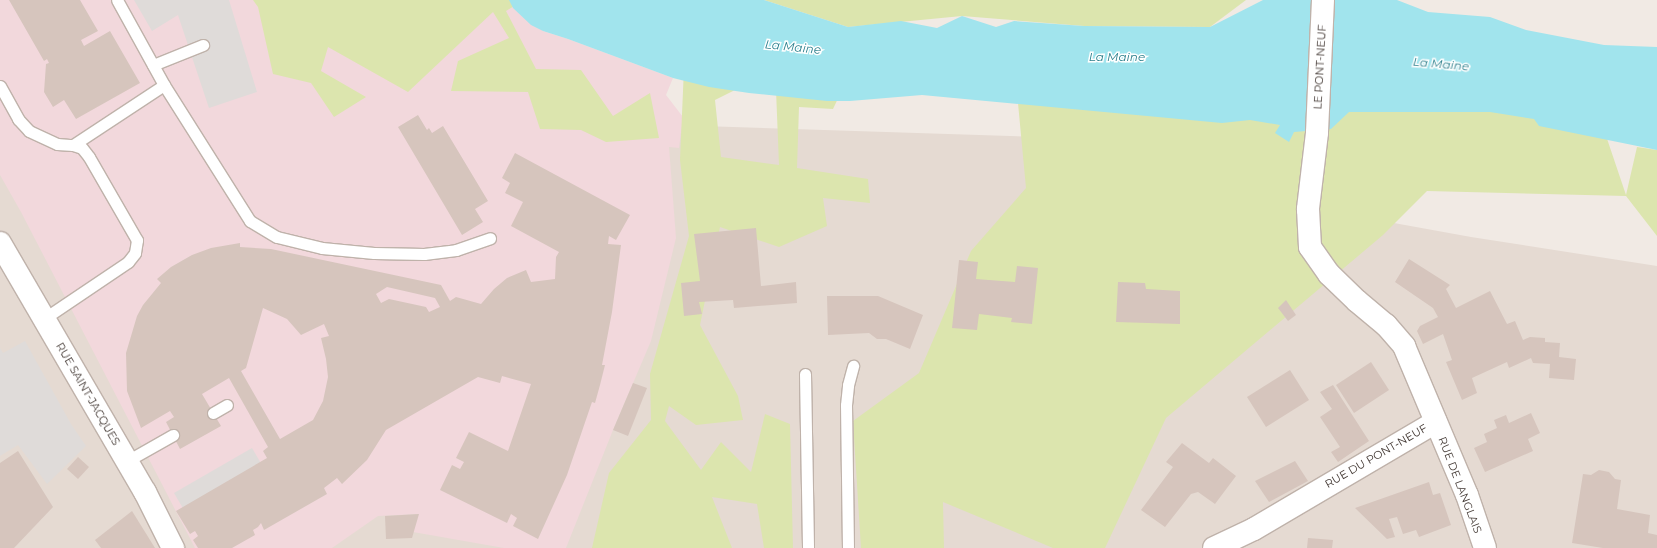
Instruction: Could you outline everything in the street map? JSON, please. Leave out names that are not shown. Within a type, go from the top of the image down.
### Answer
[{"type":"street","name":"LE PONT-NEUF","points":[[1317,133],[1323,0]]},
{"type":"street","name":"RUE DU PONT-NEUF","points":[[1214,548],[1254,529],[1436,422],[1404,346],[1386,325],[1357,301],[1329,274],[1310,246],[1308,209],[1317,133]]},
{"type":"street","name":"RUE SAINT-JACQUES","points":[[0,243],[127,461],[173,548]]},
{"type":"street","name":"RUE DE LANGLAIS","points":[[1436,422],[1467,495],[1485,548]]},
{"type":"lane","points":[[117,0],[164,84],[250,221],[277,237],[322,248],[374,253],[424,254],[456,250],[490,238]]},
{"type":"lane","points":[[153,65],[203,45]]},
{"type":"lane","points":[[73,145],[164,84]]},
{"type":"lane","points":[[0,86],[18,119],[29,131],[57,144],[73,145],[82,148],[89,157],[137,240],[135,253],[128,262],[45,318]]},
{"type":"lane","points":[[848,548],[846,405],[848,385],[853,366]]},
{"type":"lane","points":[[805,374],[808,548]]},
{"type":"lane","points":[[213,413],[226,405]]},
{"type":"lane","points":[[127,461],[173,435]]},
{"type":"shaded area","points":[[0,0],[455,118],[1132,140],[1256,198],[1471,237],[1657,266],[1657,548],[0,548]]},
{"type":"shaded area","points":[[0,0],[509,0],[543,31],[673,78],[666,95],[683,117],[679,148],[669,147],[676,238],[651,341],[613,430],[566,548],[504,548],[413,532],[418,514],[378,516],[332,548],[195,548],[21,212],[0,175]]},
{"type":"shaded area","points":[[134,0],[229,0],[257,92],[209,108],[178,15],[152,31]]},
{"type":"shaded area","points":[[25,341],[71,424],[86,446],[47,484],[18,445],[0,456],[0,348],[3,353]]},
{"type":"shaded area","points":[[252,448],[262,465],[184,510],[174,493]]},
{"type":"green space","points":[[253,0],[520,0],[521,2],[506,11],[536,69],[581,70],[613,116],[650,93],[659,138],[606,142],[581,130],[540,129],[528,92],[451,91],[458,61],[509,38],[493,12],[408,92],[328,47],[321,71],[366,97],[334,117],[311,83],[273,74],[258,7]]},
{"type":"green space","points":[[764,0],[1246,0],[1210,27],[1084,26],[962,16],[848,27]]},
{"type":"green space","points":[[775,65],[849,75],[833,109],[799,107],[797,168],[868,179],[870,203],[823,198],[827,226],[779,247],[720,227],[700,325],[738,396],[743,420],[696,425],[669,406],[665,421],[701,470],[721,442],[751,472],[765,414],[790,424],[793,548],[764,548],[757,504],[712,497],[732,548],[592,548],[609,473],[651,420],[650,374],[689,236],[680,160],[684,68],[755,80],[715,100],[721,157],[779,165]]},
{"type":"green space","points":[[1016,82],[1600,118],[1626,195],[1637,147],[1657,150],[1657,236],[1626,196],[1427,191],[1383,235],[1166,418],[1105,548],[1053,548],[943,502],[944,548],[861,548],[853,421],[919,373],[971,251],[1026,188]]},
{"type":"water","name":"La Maine","points":[[509,0],[764,0],[848,27],[901,21],[937,28],[962,16],[996,27],[1014,21],[1084,26],[1210,27],[1263,0],[1397,0],[1428,12],[1490,17],[1526,30],[1604,45],[1657,47],[1657,150],[1539,126],[1534,119],[1490,112],[1349,112],[1331,129],[1294,132],[1289,142],[1275,133],[1280,125],[1250,120],[1222,123],[922,95],[850,101],[827,101],[749,93],[709,87],[673,78],[543,31],[531,25],[513,8]]},
{"type":"building","points":[[9,0],[80,0],[98,31],[81,40],[84,46],[110,31],[140,83],[76,119],[64,100],[53,107],[44,92],[46,64],[49,63],[47,59],[44,61]]},
{"type":"building","points":[[418,115],[427,130],[429,128],[432,133],[443,126],[488,201],[475,209],[483,222],[462,235],[398,127]]},
{"type":"building","points":[[515,153],[630,215],[616,240],[609,236],[608,244],[621,245],[612,312],[602,365],[605,365],[595,403],[592,402],[567,475],[538,539],[513,526],[517,518],[511,514],[507,523],[440,490],[452,465],[460,469],[464,462],[456,458],[469,432],[508,451],[531,384],[502,376],[500,383],[478,377],[386,430],[367,460],[342,484],[337,478],[324,488],[327,494],[264,530],[261,523],[253,530],[255,535],[232,548],[198,548],[193,540],[198,536],[195,531],[190,534],[176,511],[267,458],[263,451],[268,447],[229,378],[202,394],[221,426],[180,449],[166,422],[174,417],[170,411],[141,428],[127,391],[126,353],[137,316],[143,305],[161,283],[157,279],[171,267],[192,255],[211,248],[240,243],[240,247],[271,249],[441,285],[450,301],[456,297],[481,304],[494,289],[507,278],[526,270],[531,282],[555,279],[556,257],[559,252],[511,226],[523,202],[505,193],[510,183],[502,178]],"holes":[[[387,287],[435,298],[440,307],[429,312],[426,307],[389,299],[381,303],[376,294]],[[263,308],[287,319],[301,335],[324,324],[329,336],[321,338],[326,359],[328,377],[323,401],[313,420],[280,439],[241,371],[246,368]]]},
{"type":"building","points":[[756,228],[761,286],[796,282],[797,303],[734,308],[733,300],[699,302],[702,314],[684,316],[681,283],[700,281],[694,234]]},
{"type":"building","points":[[1409,259],[1450,285],[1446,289],[1456,308],[1490,291],[1507,324],[1515,321],[1523,340],[1530,337],[1545,338],[1545,342],[1560,343],[1559,357],[1576,359],[1574,380],[1549,378],[1550,364],[1533,363],[1531,358],[1509,368],[1507,362],[1472,378],[1477,393],[1462,400],[1446,362],[1452,360],[1443,334],[1423,344],[1417,331],[1420,326],[1438,317],[1433,308],[1395,282]]},
{"type":"building","points":[[959,260],[978,262],[976,279],[1015,282],[1017,266],[1038,268],[1032,324],[1011,322],[1012,318],[979,314],[977,330],[952,328]]},
{"type":"building","points":[[1118,282],[1145,283],[1146,289],[1180,291],[1180,324],[1116,322]]},
{"type":"building","points":[[827,296],[878,296],[923,315],[910,349],[886,339],[877,339],[869,333],[828,335]]},
{"type":"building","points":[[1286,300],[1296,315],[1288,321],[1278,308]]},
{"type":"building","points":[[1371,362],[1389,390],[1354,413],[1336,385]]},
{"type":"building","points":[[1290,370],[1309,400],[1266,427],[1247,397]]},
{"type":"building","points":[[633,383],[647,388],[628,436],[613,430]]},
{"type":"building","points":[[1333,385],[1369,441],[1338,462],[1331,452],[1340,447],[1320,417],[1332,409],[1320,392]]},
{"type":"building","points":[[1531,413],[1540,433],[1528,439],[1533,451],[1485,472],[1474,448],[1487,442],[1484,434],[1497,428],[1494,420],[1506,415],[1509,423]]},
{"type":"building","points":[[1182,443],[1209,463],[1213,458],[1236,476],[1215,504],[1198,492],[1191,494],[1165,527],[1141,510],[1173,467],[1166,462]]},
{"type":"building","points":[[18,451],[53,507],[14,548],[0,548],[0,463]]},
{"type":"building","points":[[78,457],[89,467],[78,479],[67,469]]},
{"type":"building","points":[[1295,461],[1308,481],[1269,502],[1255,481]]},
{"type":"building","points":[[1599,470],[1609,472],[1615,479],[1621,480],[1617,509],[1650,515],[1648,533],[1657,535],[1657,548],[1603,548],[1572,543],[1583,474],[1591,475]]},
{"type":"building","points":[[1429,482],[1433,495],[1440,493],[1451,525],[1419,537],[1416,530],[1403,534],[1397,517],[1389,519],[1395,537],[1387,539],[1355,508]]},
{"type":"building","points":[[132,511],[155,548],[101,548],[95,540]]},
{"type":"building","points":[[419,514],[412,538],[386,539],[385,516]]},
{"type":"building","points":[[1308,538],[1333,540],[1332,548],[1307,548]]}]
